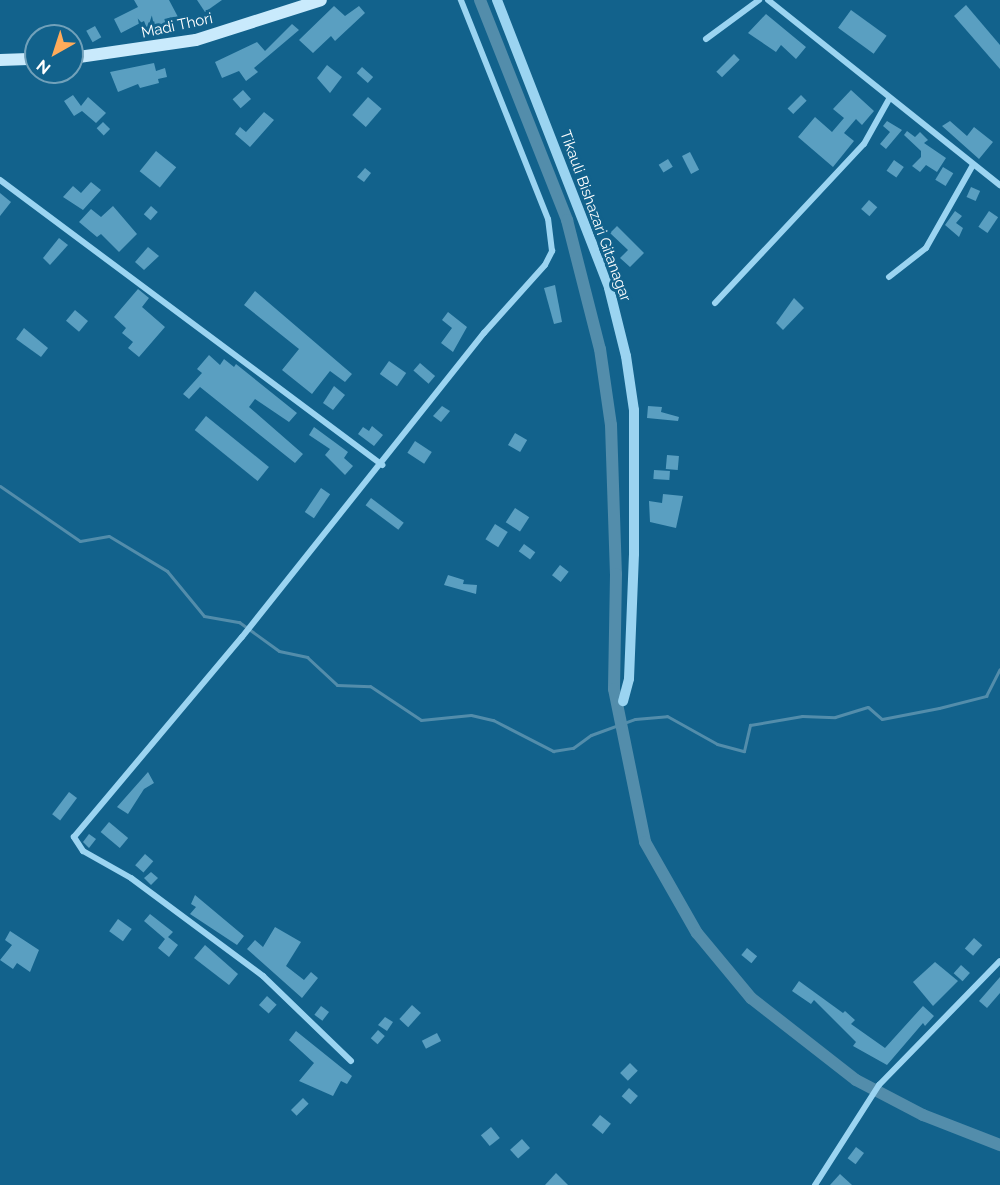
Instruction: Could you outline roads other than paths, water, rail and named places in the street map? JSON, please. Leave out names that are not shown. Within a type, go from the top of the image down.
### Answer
[{"type":"main road","name":"Madi Thori","points":[[84,56],[196,40],[321,0]]},
{"type":"main road","points":[[0,60],[24,59]]},
{"type":"street","points":[[351,1061],[262,976],[131,878],[75,843],[74,837],[242,637],[253,619],[382,465],[484,333],[545,265],[552,251],[548,219],[461,0]]},
{"type":"street","name":"Tikauli Bishazari Gitanagar","points":[[497,0],[609,288],[626,356],[634,410],[634,554],[629,679],[623,701]]},
{"type":"street","points":[[706,39],[759,0]]},
{"type":"street","points":[[768,0],[889,99],[1000,185]]},
{"type":"street","points":[[715,303],[864,144],[889,99]]},
{"type":"street","points":[[889,277],[926,248],[973,165]]},
{"type":"street","points":[[0,180],[382,465]]},
{"type":"street","points":[[815,1185],[879,1085],[1000,961]]},
{"type":"waterway","points":[[480,0],[567,220],[600,349],[611,425],[616,574],[614,689],[645,842],[697,933],[751,998],[856,1080],[923,1115],[1000,1145]]},
{"type":"waterway","points":[[0,486],[80,541],[109,536],[167,571],[204,616],[239,622],[279,651],[307,657],[337,685],[370,686],[421,720],[471,715],[493,720],[553,751],[573,748],[591,735],[635,719],[667,716],[717,744],[744,751],[750,725],[802,716],[835,717],[868,707],[882,719],[939,708],[986,696],[1000,669]]}]
